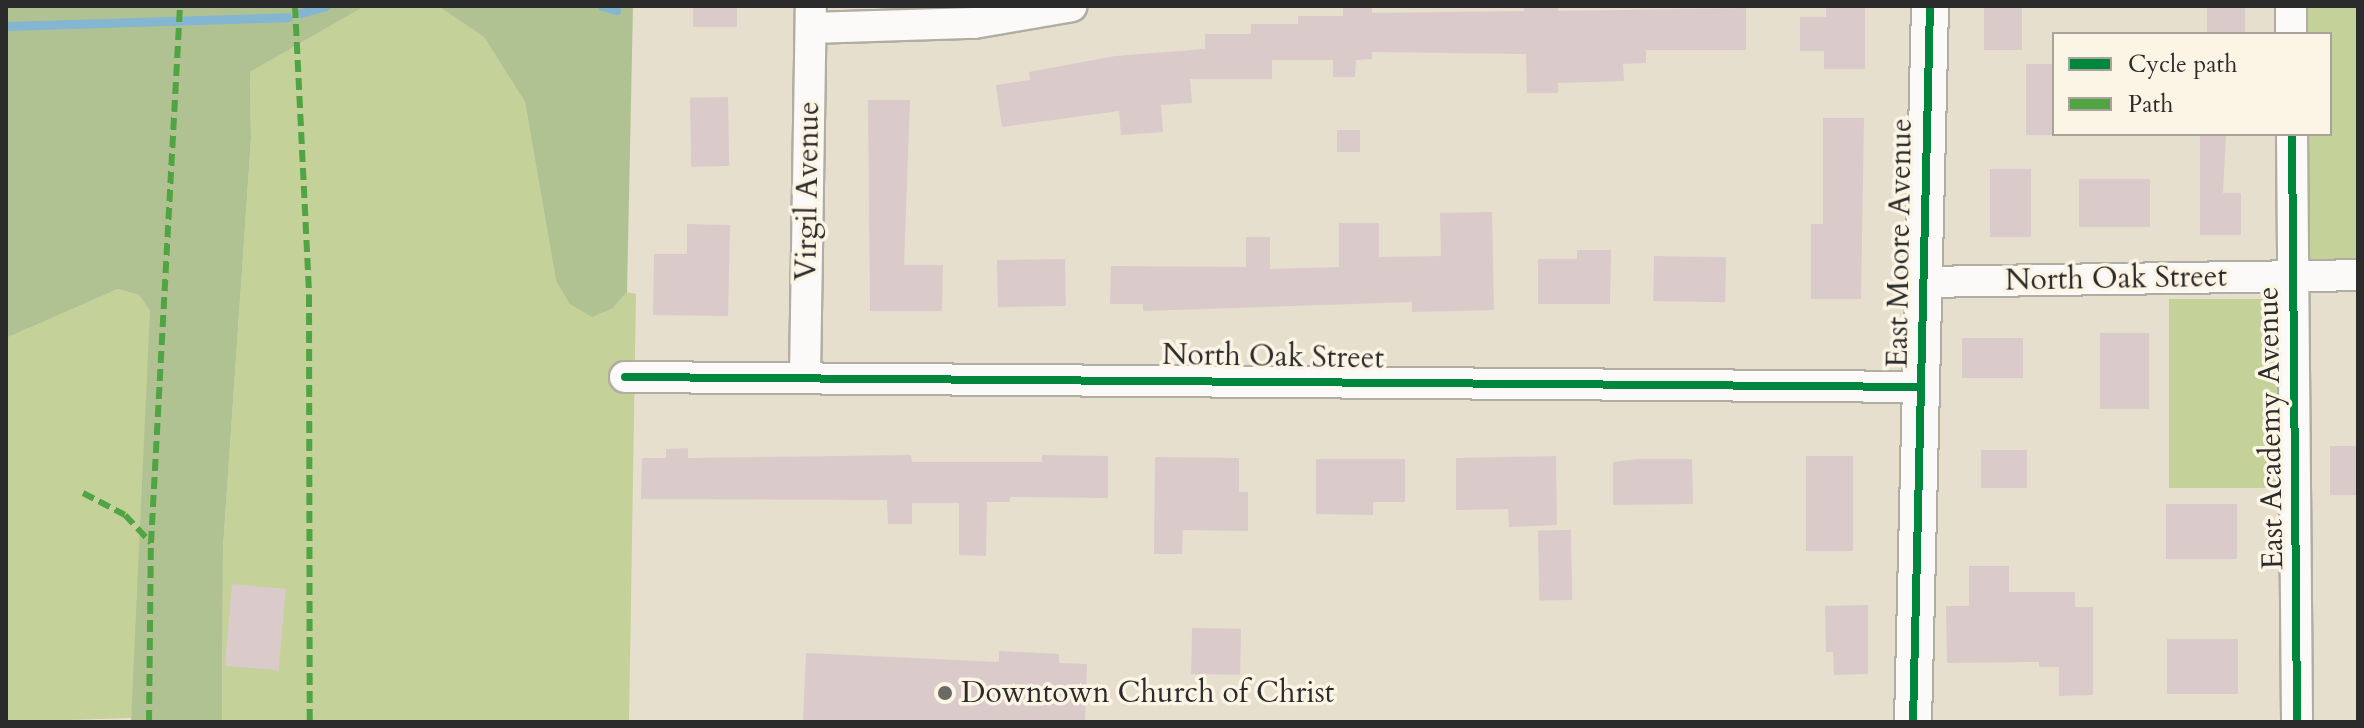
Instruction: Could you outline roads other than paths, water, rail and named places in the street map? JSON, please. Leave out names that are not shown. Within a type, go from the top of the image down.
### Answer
[{"type":"street","points":[[811,17],[974,23],[1072,6]]},
{"type":"street","name":"East Moore Avenue","points":[[1913,722],[1930,6]]},
{"type":"street","points":[[2291,6],[2291,32]]},
{"type":"street","name":"Virgil Avenue","points":[[805,377],[811,17]]},
{"type":"street","name":"East Academy Avenue","points":[[2292,136],[2297,722]]},
{"type":"street","name":"North Oak Street","points":[[1923,282],[2358,275]]},
{"type":"street","name":"North Oak Street","points":[[625,377],[1920,387]]},
{"type":"waterway","points":[[301,13],[326,6]]},
{"type":"waterway","points":[[602,6],[616,10]]},
{"type":"waterway","points":[[6,26],[288,17]]},
{"type":"place","name":"Downtown Church of Christ","points":[[945,693]]}]
